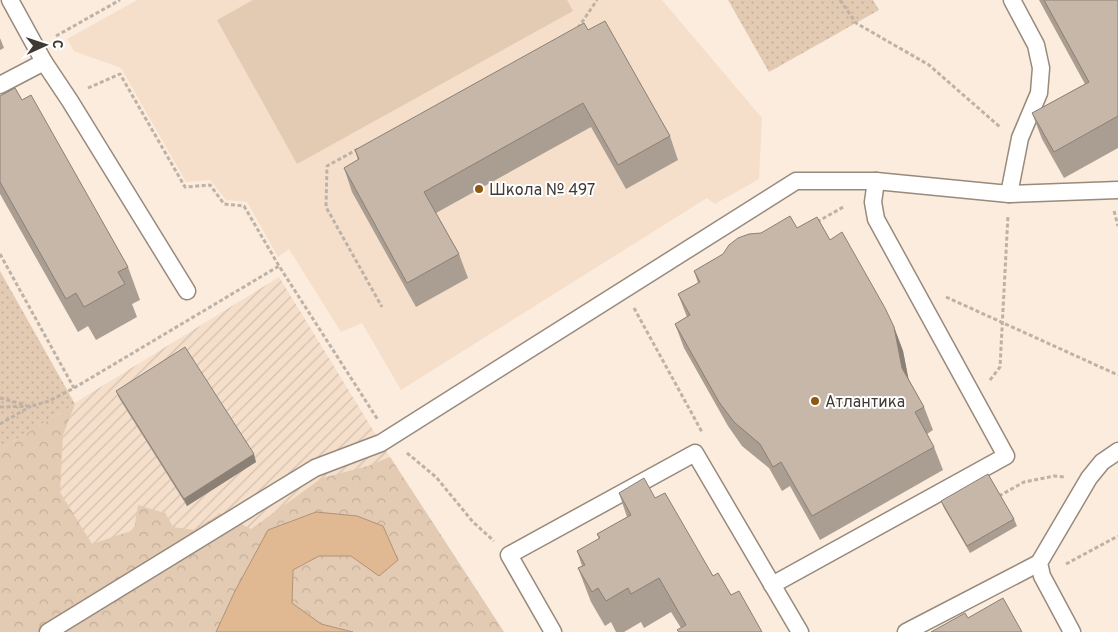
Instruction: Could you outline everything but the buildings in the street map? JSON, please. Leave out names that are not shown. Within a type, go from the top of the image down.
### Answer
[{"type":"lane","points":[[10,0],[44,62],[187,291]]},
{"type":"lane","points":[[1009,194],[1020,138],[1038,93],[1041,68],[1036,45],[1012,0]]},
{"type":"lane","points":[[0,85],[44,62]]},
{"type":"lane","points":[[48,632],[315,468],[381,444],[796,180],[876,181],[1009,194],[1118,190]]},
{"type":"lane","points":[[772,585],[1006,456],[876,218],[873,202],[876,181]]},
{"type":"lane","points":[[906,632],[1040,570],[1088,478],[1102,462],[1118,452]]},
{"type":"lane","points":[[553,632],[509,555],[695,453],[800,632]]},
{"type":"lane","points":[[1040,570],[1072,632]]},
{"type":"path","points":[[35,47],[120,0]]},
{"type":"path","points":[[575,33],[597,0]]},
{"type":"path","points":[[840,0],[856,23],[929,65],[994,123],[1020,138]]},
{"type":"path","points":[[66,97],[120,74],[185,187],[210,185],[224,204],[244,206],[279,266],[390,438],[436,477],[473,522],[509,555]]},
{"type":"path","points":[[361,147],[327,166],[326,207],[382,307]]},
{"type":"path","points":[[975,400],[1000,367],[1009,194]]},
{"type":"path","points":[[812,224],[845,206]]},
{"type":"path","points":[[0,254],[74,388]]},
{"type":"path","points":[[0,424],[32,406],[49,401],[74,388],[279,266]]},
{"type":"path","points":[[624,290],[703,434],[695,453]]},
{"type":"path","points":[[940,294],[1118,375]]},
{"type":"path","points":[[0,398],[32,406]]},
{"type":"path","points":[[0,407],[32,406]]},
{"type":"path","points":[[999,496],[1024,482],[1054,476],[1088,478]]},
{"type":"path","points":[[1040,570],[1118,536]]},
{"type":"shaded area","name":"Школа № 497","points":[[137,0],[662,0],[762,118],[759,179],[715,204],[707,198],[401,390],[362,323],[341,332],[289,249],[278,257],[247,202],[226,200],[210,180],[186,182],[121,68],[74,51],[67,39]]},
{"type":"shaded area","points":[[279,277],[381,443],[504,632],[0,632],[0,449]]},
{"type":"shaded area","points":[[316,512],[357,516],[383,526],[398,560],[379,576],[351,556],[319,556],[293,570],[292,603],[321,624],[353,632],[216,632],[235,591],[268,530]]},
{"type":"green space","points":[[253,0],[567,0],[573,11],[297,164],[217,20]]},
{"type":"green space","points":[[728,0],[873,0],[879,10],[769,72]]},
{"type":"green space","points":[[0,271],[75,404],[0,449]]},
{"type":"green space","points":[[75,404],[63,435],[60,492],[92,544],[134,530],[138,505],[165,513],[173,527],[195,530],[220,513],[251,529],[322,478],[368,466],[390,457],[504,632],[353,632],[321,624],[292,603],[293,570],[319,556],[351,556],[379,576],[383,526],[235,591],[216,632],[0,632],[0,449]]},
{"type":"place","name":"Школа № 497","points":[[479,189]]},
{"type":"place","name":"Атлантика","points":[[815,401]]}]
